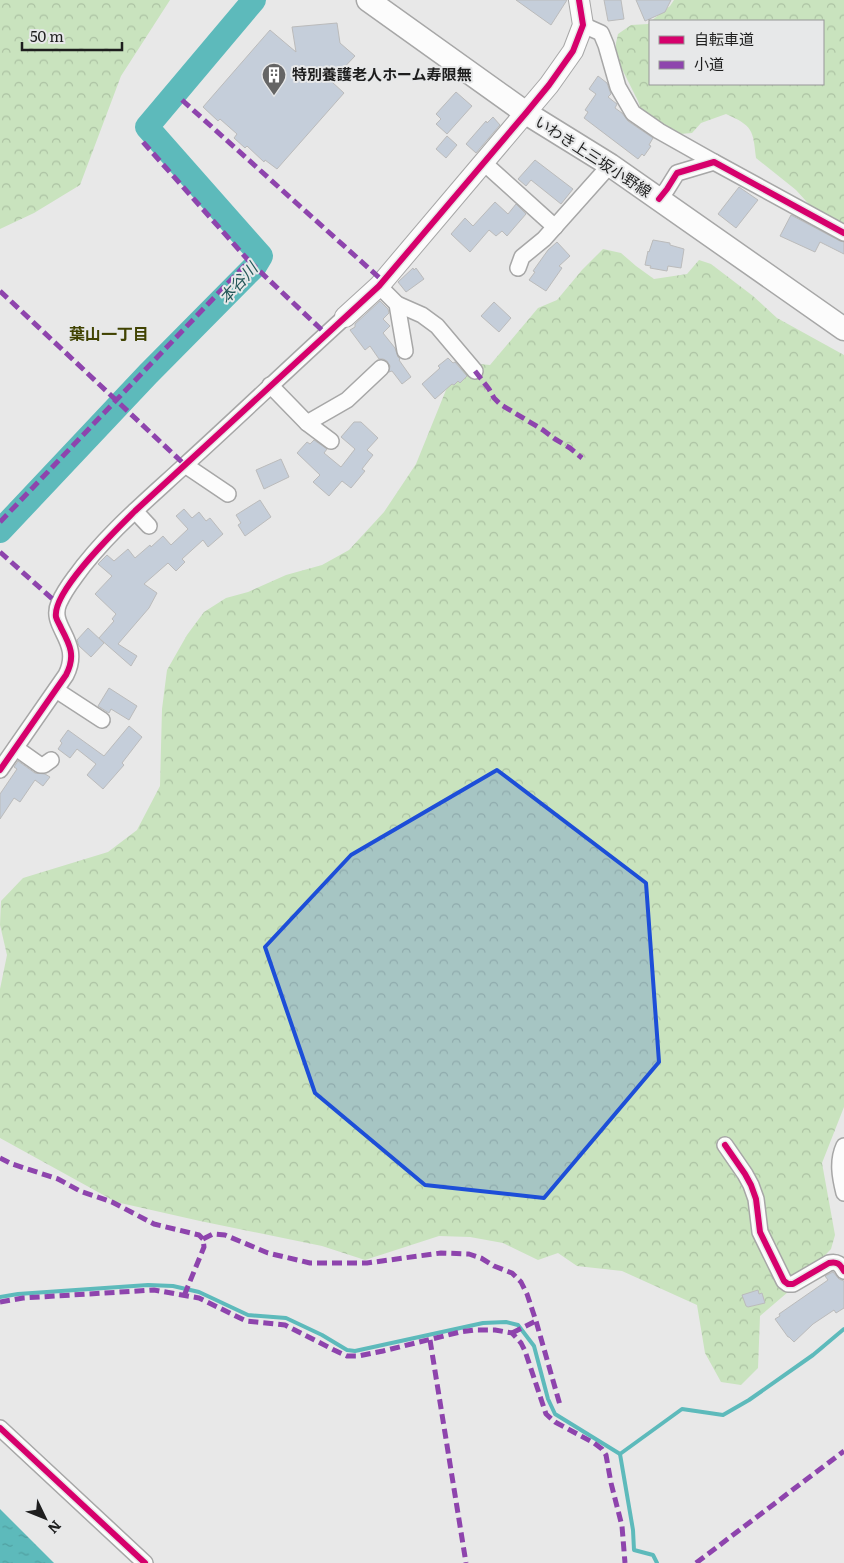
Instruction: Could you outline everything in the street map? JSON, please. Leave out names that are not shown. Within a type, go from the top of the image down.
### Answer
[{"type":"main road","name":"いわき上三坂小野線","points":[[368,0],[526,113],[610,165],[844,329]]},
{"type":"street","points":[[0,770],[71,666],[70,646],[56,617],[58,604],[82,567],[135,511],[379,286],[526,113],[573,51],[583,24],[579,0]]},
{"type":"street","points":[[583,24],[600,33],[606,45],[618,87],[633,113],[659,131],[844,233]]},
{"type":"street","points":[[659,199],[667,190],[676,173],[714,162]]},
{"type":"street","points":[[484,163],[555,227]]},
{"type":"street","points":[[518,268],[522,257],[544,239],[610,165]]},
{"type":"street","points":[[379,286],[397,304],[422,315],[437,326],[476,371]]},
{"type":"street","points":[[397,304],[405,351]]},
{"type":"street","points":[[307,424],[347,400],[382,368]]},
{"type":"street","points":[[270,385],[307,424],[331,441]]},
{"type":"street","points":[[185,465],[228,494]]},
{"type":"street","points":[[135,511],[149,526]]},
{"type":"street","points":[[56,690],[102,720]]},
{"type":"street","points":[[16,748],[40,765],[51,760]]},
{"type":"street","points":[[725,1144],[751,1186],[756,1199],[760,1232],[784,1281],[788,1284],[793,1284],[829,1263],[835,1262],[844,1271]]},
{"type":"street","points":[[843,1189],[839,1156],[844,1146]]},
{"type":"street","points":[[0,1428],[145,1563]]},
{"type":"highlighted area","points":[[497,770],[646,883],[659,1062],[544,1198],[425,1185],[315,1093],[265,947],[351,855]]},
{"type":"green space","points":[[0,0],[170,0],[121,76],[80,185],[34,213],[0,229]]},
{"type":"green space","points":[[674,0],[844,0],[844,223],[815,211],[796,190],[756,158],[754,141],[750,130],[735,118],[726,114],[701,123],[692,133],[680,134],[641,110],[616,57],[618,34],[631,25],[649,23],[649,85],[824,85],[824,20],[652,20],[670,6]]},
{"type":"green space","points":[[603,249],[621,253],[654,279],[687,274],[699,260],[711,264],[753,296],[777,318],[844,355],[844,1107],[822,1163],[835,1235],[831,1249],[795,1286],[760,1316],[758,1368],[741,1385],[721,1382],[705,1353],[697,1305],[622,1271],[577,1266],[558,1253],[538,1260],[503,1243],[470,1237],[439,1236],[365,1260],[322,1246],[116,1202],[0,1138],[0,989],[7,955],[0,925],[1,901],[23,878],[108,852],[137,830],[160,786],[162,709],[167,670],[187,635],[204,612],[226,598],[248,592],[286,575],[322,565],[349,550],[384,512],[416,464],[446,390],[454,376],[467,366],[490,365],[538,308],[557,300],[582,270]]},
{"type":"water","points":[[0,1509],[54,1563],[0,1563]]},
{"type":"building","points":[[516,0],[567,0],[551,25]]},
{"type":"building","points":[[604,0],[621,0],[624,19],[608,21]]},
{"type":"building","points":[[636,0],[671,0],[665,12],[645,21]]},
{"type":"building","name":"特別養護老人ホーム寿限無","points":[[337,23],[340,43],[355,56],[332,82],[344,93],[277,169],[265,160],[264,162],[247,146],[245,148],[234,138],[237,134],[220,119],[218,121],[203,107],[270,30],[296,52],[292,27]]},
{"type":"building","points":[[598,76],[607,83],[611,94],[608,97],[617,104],[615,108],[628,121],[653,138],[649,145],[651,146],[644,156],[642,154],[638,159],[584,118],[588,112],[585,110],[596,94],[589,89]]},
{"type":"building","points":[[456,92],[472,106],[447,134],[436,124],[441,119],[436,114]]},
{"type":"building","points":[[493,117],[500,125],[476,153],[466,144],[486,121],[487,123]]},
{"type":"building","points":[[447,136],[457,145],[446,158],[436,149]]},
{"type":"building","points":[[535,160],[573,189],[561,204],[531,180],[526,186],[518,179]]},
{"type":"building","points":[[739,187],[758,200],[736,228],[718,214]]},
{"type":"building","points":[[495,202],[508,214],[516,204],[526,214],[507,236],[502,231],[496,236],[489,230],[470,252],[451,234],[465,218],[473,226]]},
{"type":"building","points":[[791,215],[844,242],[844,254],[820,242],[815,252],[780,236]]},
{"type":"building","points":[[653,240],[670,243],[670,245],[684,249],[681,268],[668,266],[667,271],[650,268],[651,266],[645,265]]},
{"type":"building","points":[[557,242],[570,256],[559,266],[562,268],[546,291],[529,280],[548,250]]},
{"type":"building","points":[[413,268],[414,270],[416,268],[424,279],[406,292],[398,282]]},
{"type":"building","points":[[380,301],[388,309],[389,313],[383,319],[390,326],[383,333],[395,348],[399,360],[411,377],[402,384],[392,371],[389,372],[390,366],[387,361],[379,359],[370,346],[365,350],[350,330]]},
{"type":"building","points":[[494,302],[511,318],[499,332],[481,316]]},
{"type":"building","points":[[448,358],[453,363],[455,362],[467,376],[460,383],[458,381],[454,385],[452,384],[435,399],[422,384]]},
{"type":"building","points":[[354,422],[361,422],[378,438],[367,450],[373,455],[362,469],[365,471],[351,488],[342,481],[329,496],[313,482],[320,475],[297,453],[307,442],[310,444],[314,440],[327,449],[324,453],[341,467],[355,449],[341,437]]},
{"type":"building","points":[[281,459],[289,477],[264,489],[256,470]]},
{"type":"building","points":[[260,500],[271,517],[245,536],[238,525],[241,523],[236,515]]},
{"type":"building","points":[[184,509],[192,518],[199,512],[206,521],[210,518],[223,534],[208,547],[203,540],[182,559],[185,562],[176,571],[168,563],[144,584],[157,593],[149,608],[118,644],[137,656],[131,666],[99,638],[114,621],[112,619],[116,614],[95,594],[112,576],[98,564],[107,555],[114,561],[128,549],[135,558],[163,536],[171,545],[188,529],[176,516]]},
{"type":"building","points":[[88,628],[104,643],[91,657],[79,646],[77,640]]},
{"type":"building","points":[[109,688],[137,706],[129,720],[111,709],[109,713],[98,706]]},
{"type":"building","points":[[129,726],[142,737],[122,763],[124,765],[103,789],[87,775],[96,764],[77,749],[70,758],[58,749],[62,743],[60,741],[68,730],[104,756]]},
{"type":"building","points":[[18,761],[35,773],[45,774],[50,777],[43,786],[35,780],[20,802],[14,798],[0,819],[0,794],[17,769],[14,767]]},
{"type":"building","points":[[833,1272],[839,1279],[844,1281],[844,1308],[836,1313],[834,1310],[813,1324],[794,1342],[775,1319],[780,1316],[779,1314],[828,1280],[825,1276]]},
{"type":"building","points":[[758,1290],[759,1294],[762,1293],[765,1303],[746,1306],[742,1295]]},
{"type":"waterway","name":"本谷川","points":[[0,531],[148,374],[255,266],[261,256],[147,127],[254,0]]},
{"type":"waterway","points":[[0,1297],[18,1294],[148,1285],[173,1286],[199,1292],[248,1315],[286,1318],[322,1335],[347,1350],[355,1351],[483,1323],[506,1322],[518,1325],[534,1346],[548,1399],[555,1414],[620,1454],[633,1530],[634,1550],[653,1555],[657,1563]]},
{"type":"waterway","points":[[620,1454],[682,1409],[723,1415],[749,1400],[813,1355],[844,1329]]},
{"type":"marked path","points":[[182,100],[383,281]]},
{"type":"marked path","points":[[0,522],[249,261],[143,142]]},
{"type":"marked path","points":[[249,261],[326,334]]},
{"type":"marked path","points":[[0,291],[185,465]]},
{"type":"marked path","points":[[475,371],[500,404],[543,430],[582,458]]},
{"type":"marked path","points":[[0,552],[58,604]]},
{"type":"marked path","points":[[0,1158],[12,1164],[58,1179],[80,1191],[112,1202],[154,1224],[199,1235],[203,1239],[204,1247],[184,1296]]},
{"type":"marked path","points":[[203,1239],[213,1234],[225,1235],[268,1253],[310,1263],[367,1263],[441,1253],[469,1254],[481,1258],[494,1266],[512,1273],[521,1282],[536,1321],[560,1405]]},
{"type":"marked path","points":[[0,1302],[23,1298],[154,1290],[199,1298],[246,1321],[285,1325],[347,1356],[358,1356],[383,1351],[460,1332],[495,1330],[512,1333],[525,1351],[546,1414],[555,1422],[594,1443],[606,1455],[622,1526],[625,1563]]},
{"type":"marked path","points":[[512,1333],[536,1321]]},
{"type":"marked path","points":[[430,1340],[466,1563]]},
{"type":"marked path","points":[[696,1563],[844,1451]]},
{"type":"cycle path","points":[[0,770],[69,668],[71,651],[56,617],[64,592],[74,577],[135,511],[379,286],[526,113],[573,51],[583,25],[579,0]]},
{"type":"cycle path","points":[[659,199],[677,173],[714,162],[844,233]]},
{"type":"cycle path","points":[[725,1145],[751,1185],[756,1199],[760,1232],[784,1281],[788,1284],[793,1284],[832,1262],[838,1264],[844,1271]]},
{"type":"cycle path","points":[[0,1428],[145,1563]]},
{"type":"place","name":"特別養護老人ホーム寿限無","points":[[274,96]]},
{"type":"district","name":"葉山一丁目","points":[[109,334]]}]
